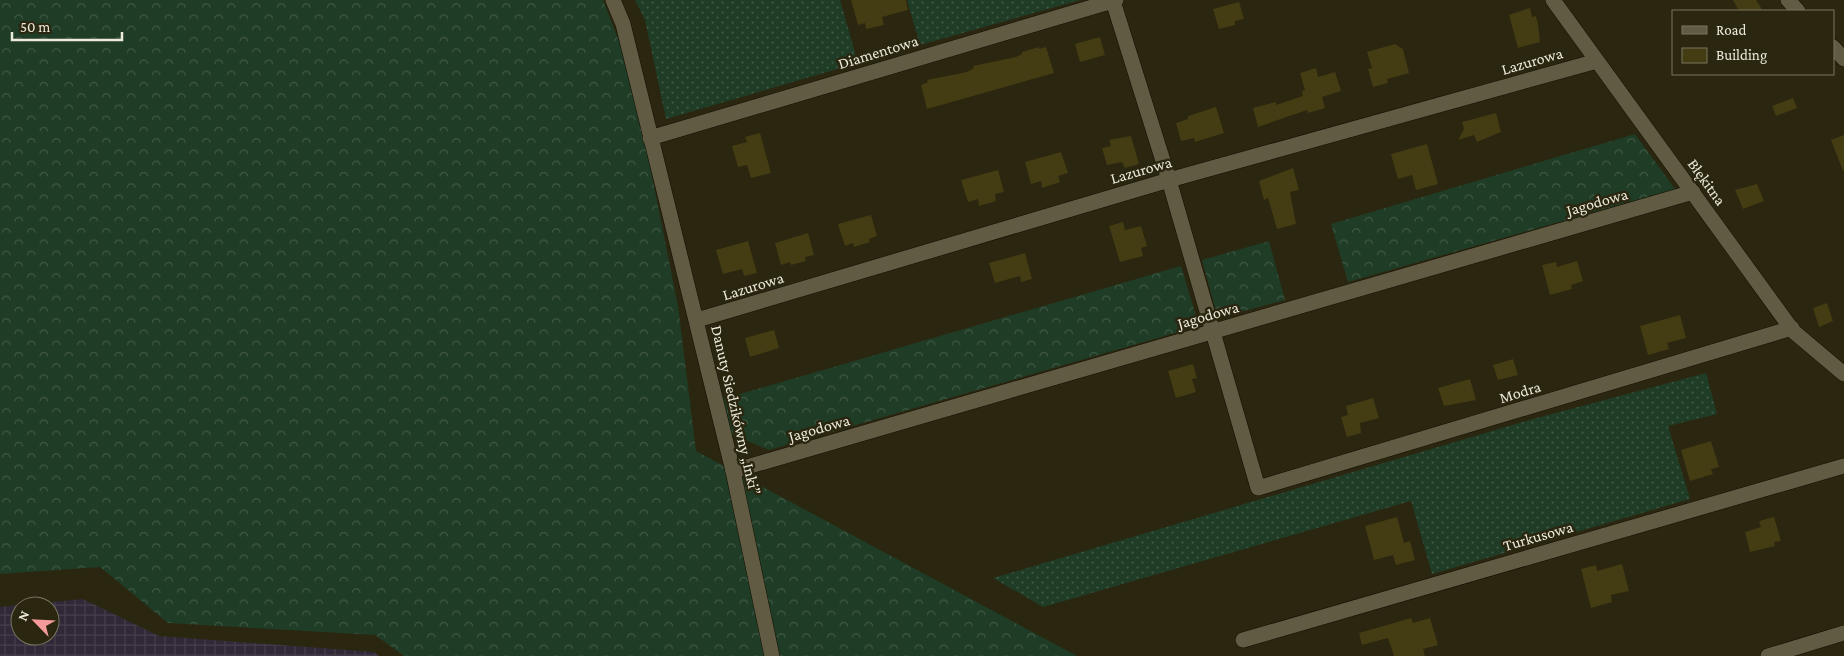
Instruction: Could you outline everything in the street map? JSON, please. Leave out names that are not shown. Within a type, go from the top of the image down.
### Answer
[{"type":"street","name":"Danuty Siedzikówny „Inki”","points":[[613,0],[623,24],[697,320],[733,471],[772,656]]},
{"type":"street","name":"Diamentowa","points":[[650,138],[1114,0]]},
{"type":"street","points":[[1114,0],[1169,180],[1212,332]]},
{"type":"street","name":"Błękitna","points":[[1554,0],[1792,328],[1844,374]]},
{"type":"street","points":[[1788,0],[1797,10]]},
{"type":"street","points":[[1834,48],[1844,59]]},
{"type":"street","name":"Lazurowa","points":[[697,320],[1169,180],[1597,60]]},
{"type":"street","name":"Jagodowa","points":[[733,471],[1693,192]]},
{"type":"street","name":"Modra","points":[[1212,332],[1258,488],[1792,328]]},
{"type":"street","name":"Turkusowa","points":[[1243,640],[1844,466]]},
{"type":"street","points":[[1768,656],[1844,633]]},
{"type":"shaded area","points":[[83,599],[159,636],[374,652],[379,656],[0,656],[0,607],[10,606],[10,646],[60,646],[60,601]]},
{"type":"green space","points":[[0,0],[603,0],[622,49],[645,141],[678,306],[696,451],[1077,656],[404,656],[375,635],[168,623],[100,567],[0,574]]},
{"type":"green space","points":[[635,0],[840,0],[858,63],[666,119],[645,20]]},
{"type":"green space","points":[[907,0],[1080,0],[920,45]]},
{"type":"green space","points":[[1635,134],[1675,189],[1348,282],[1331,224]]},
{"type":"green space","points":[[1269,241],[1285,300],[1218,318],[1202,260]]},
{"type":"green space","points":[[1181,266],[1199,326],[769,450],[731,434],[723,399]]},
{"type":"green space","points":[[1706,373],[1717,414],[1668,426],[1690,499],[1432,574],[1411,501],[1043,607],[993,578],[1533,419]]},
{"type":"building","points":[[851,0],[906,0],[908,10],[882,17],[884,25],[866,29],[865,23],[858,25]]},
{"type":"building","points":[[1733,0],[1756,0],[1762,10],[1738,10]]},
{"type":"building","points":[[1239,2],[1244,19],[1235,21],[1235,25],[1219,29],[1213,9]]},
{"type":"building","points":[[1530,8],[1532,17],[1536,16],[1540,42],[1518,48],[1509,15]]},
{"type":"building","points":[[1100,37],[1105,55],[1080,62],[1075,44]]},
{"type":"building","points":[[1395,44],[1403,49],[1409,73],[1387,79],[1388,83],[1373,87],[1368,69],[1372,68],[1367,52]]},
{"type":"building","points":[[1039,47],[1039,49],[1046,47],[1054,73],[927,109],[921,85],[928,82],[927,80],[967,72],[974,68],[973,66],[1016,57],[1022,54],[1022,52]]},
{"type":"building","points":[[1316,68],[1318,77],[1335,72],[1341,91],[1322,97],[1325,108],[1308,113],[1307,110],[1258,127],[1253,108],[1276,102],[1276,105],[1303,96],[1302,91],[1305,90],[1300,73]]},
{"type":"building","points":[[1793,98],[1797,108],[1776,116],[1772,106]]},
{"type":"building","points":[[1216,107],[1224,133],[1195,142],[1194,138],[1181,141],[1176,123],[1188,119],[1188,116]]},
{"type":"building","points":[[1496,113],[1501,132],[1477,142],[1474,135],[1458,140],[1464,129],[1462,122]]},
{"type":"building","points":[[760,133],[771,173],[751,178],[747,165],[738,167],[732,146],[747,142],[745,137]]},
{"type":"building","points":[[1844,135],[1844,171],[1843,171],[1831,140]]},
{"type":"building","points":[[1131,136],[1139,164],[1125,168],[1122,162],[1107,165],[1102,148],[1111,146],[1109,140]]},
{"type":"building","points":[[1427,144],[1438,184],[1416,190],[1412,175],[1398,179],[1391,154]]},
{"type":"building","points":[[1061,152],[1068,173],[1058,176],[1060,182],[1042,188],[1041,181],[1031,184],[1025,162]]},
{"type":"building","points":[[1293,168],[1299,190],[1290,192],[1296,224],[1277,229],[1268,198],[1264,200],[1259,181]]},
{"type":"building","points":[[998,170],[1004,192],[995,194],[996,201],[979,206],[978,199],[968,202],[961,180]]},
{"type":"building","points":[[1757,184],[1764,201],[1743,209],[1735,190]]},
{"type":"building","points":[[871,215],[877,236],[869,239],[870,242],[854,247],[853,243],[845,246],[838,224]]},
{"type":"building","points":[[1123,222],[1125,230],[1141,226],[1147,246],[1141,248],[1143,256],[1120,262],[1109,226]]},
{"type":"building","points":[[808,233],[814,255],[805,257],[806,261],[791,265],[790,262],[781,265],[775,243]]},
{"type":"building","points":[[748,241],[757,273],[744,276],[742,269],[723,274],[716,250]]},
{"type":"building","points":[[1025,253],[1032,279],[1021,282],[1020,276],[995,283],[989,263]]},
{"type":"building","points":[[1577,261],[1583,281],[1571,285],[1572,289],[1550,295],[1542,265],[1556,262],[1557,267]]},
{"type":"building","points":[[1827,303],[1833,321],[1819,327],[1813,308]]},
{"type":"building","points":[[1680,315],[1686,338],[1667,343],[1669,349],[1648,355],[1640,326]]},
{"type":"building","points":[[774,330],[779,348],[750,357],[745,338]]},
{"type":"building","points":[[1513,359],[1518,375],[1498,380],[1493,365]]},
{"type":"building","points":[[1193,364],[1197,378],[1192,379],[1196,392],[1176,398],[1168,371]]},
{"type":"building","points":[[1470,379],[1476,400],[1444,406],[1438,388]]},
{"type":"building","points":[[1373,398],[1379,418],[1360,423],[1361,433],[1347,437],[1341,417],[1348,415],[1346,406]]},
{"type":"building","points":[[1711,441],[1719,467],[1711,469],[1713,474],[1690,481],[1681,450]]},
{"type":"building","points":[[1397,517],[1404,543],[1410,541],[1415,560],[1396,565],[1393,555],[1374,560],[1365,526]]},
{"type":"building","points":[[1774,517],[1781,541],[1774,542],[1775,546],[1750,552],[1745,532],[1761,527],[1759,521]]},
{"type":"building","points":[[1622,564],[1629,591],[1611,595],[1612,602],[1591,608],[1581,569],[1596,565],[1597,571]]},
{"type":"building","points":[[1411,618],[1413,623],[1430,618],[1438,645],[1423,649],[1425,656],[1394,656],[1388,638],[1362,645],[1359,633]]}]
